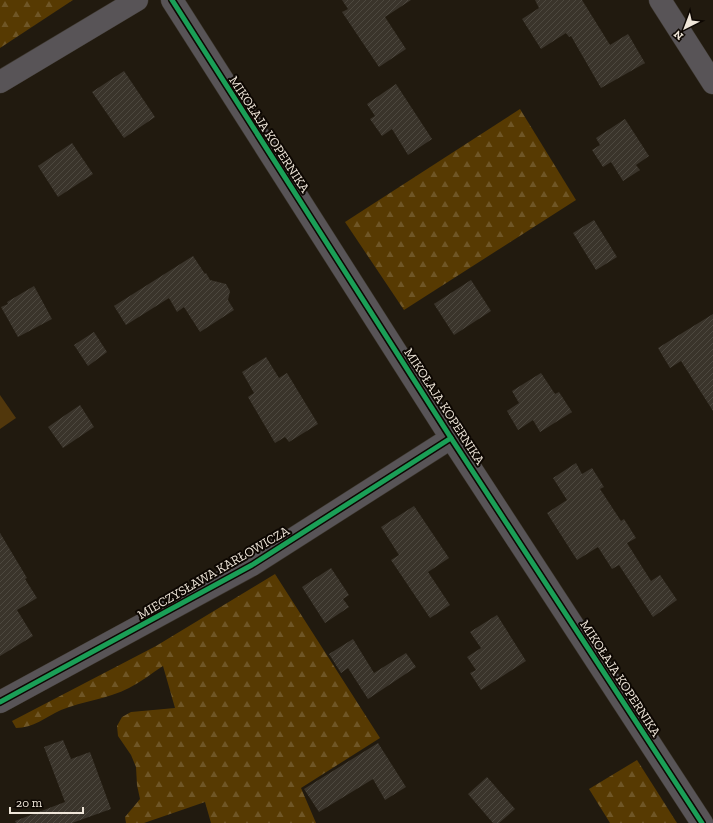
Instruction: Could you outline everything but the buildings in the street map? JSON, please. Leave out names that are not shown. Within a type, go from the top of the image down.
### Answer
[{"type":"street","points":[[0,82],[137,0]]},
{"type":"street","name":"MIKOŁAJA KOPERNIKA","points":[[172,0],[451,438],[702,823]]},
{"type":"street","points":[[660,0],[713,83]]},
{"type":"street","name":"MIECZYSŁAWA KARŁOWICZA","points":[[0,702],[252,565],[451,438]]},
{"type":"shaded area","points":[[0,395],[16,418],[0,429]]},
{"type":"green space","points":[[0,0],[73,0],[0,48]]},
{"type":"green space","points":[[520,109],[576,200],[404,310],[345,222]]},
{"type":"green space","points":[[275,574],[380,738],[301,788],[316,823],[211,823],[205,802],[144,823],[126,823],[125,817],[140,799],[137,785],[136,767],[131,755],[118,736],[117,726],[122,717],[131,712],[175,708],[163,666],[138,683],[121,692],[69,707],[34,724],[22,728],[16,728],[12,721],[156,646]]},
{"type":"green space","points":[[637,760],[677,823],[610,823],[589,789]]},
{"type":"cycle path","points":[[172,0],[451,438],[702,823]]},
{"type":"cycle path","points":[[0,702],[252,565],[451,438]]}]
